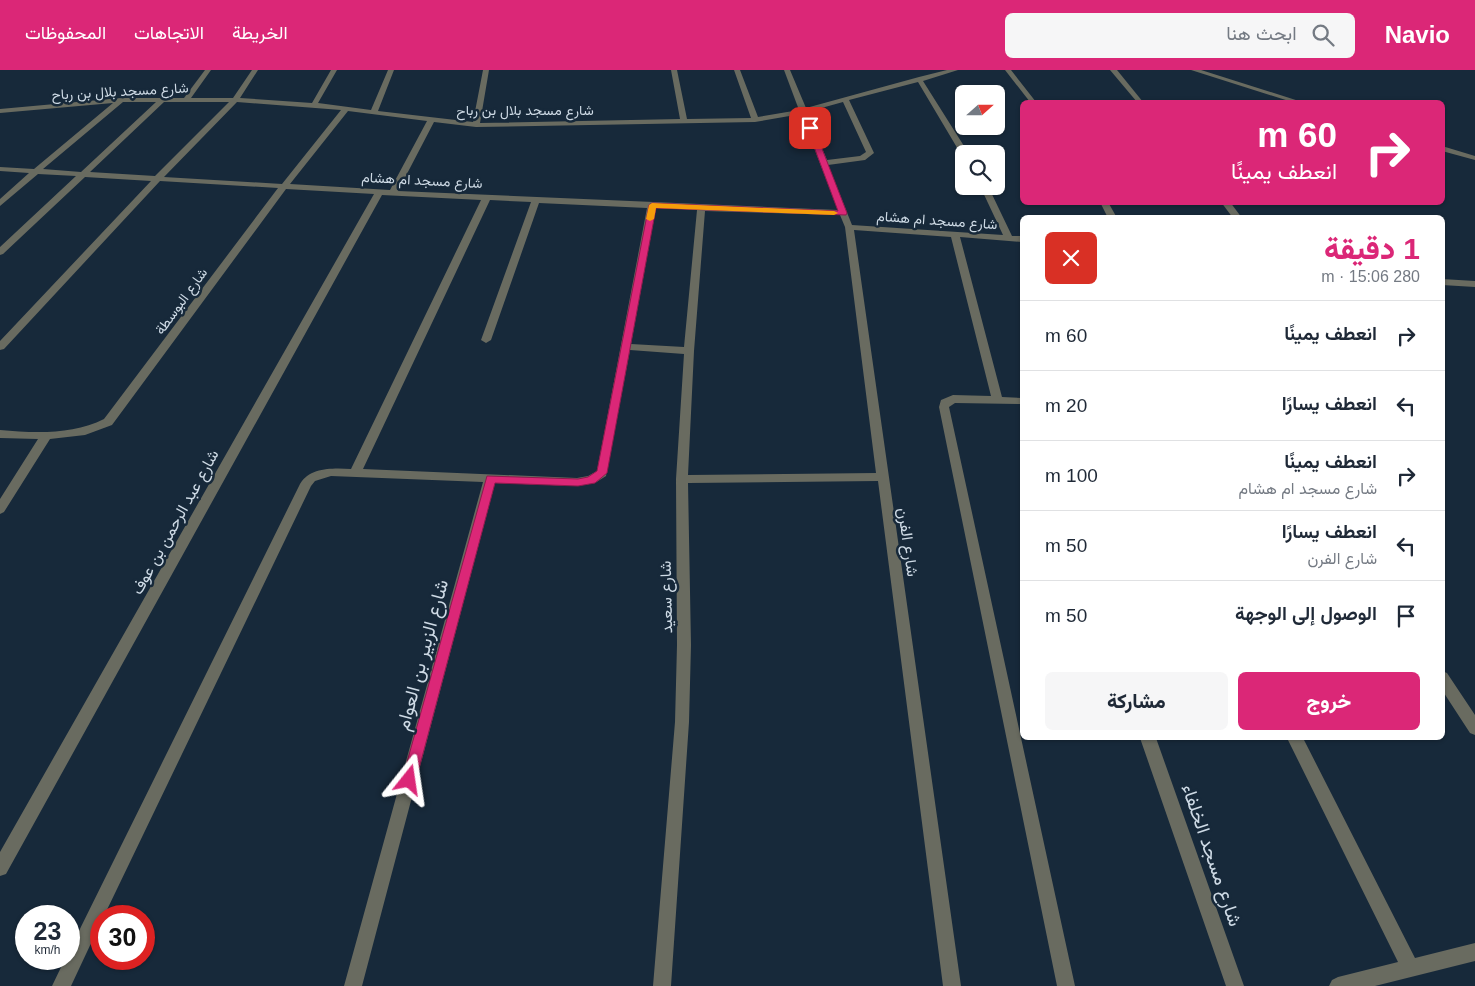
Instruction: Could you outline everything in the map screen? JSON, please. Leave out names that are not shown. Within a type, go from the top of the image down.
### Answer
[{"type":"street","points":[[187,99],[208,70]]},
{"type":"street","points":[[0,347],[158,178],[235,100],[255,70]]},
{"type":"street","points":[[314,105],[334,70]]},
{"type":"street","points":[[373,113],[391,70]]},
{"type":"street","points":[[476,125],[486,70]]},
{"type":"street","points":[[674,70],[684,121]]},
{"type":"street","points":[[737,70],[756,120]]},
{"type":"street","name":"شارع الفرن","points":[[787,70],[849,227],[952,986]]},
{"type":"street","name":"شارع مسجد بلال بن رباح","points":[[0,111],[121,100],[187,99],[314,105],[431,121],[476,125],[756,120],[804,111],[955,70]]},
{"type":"street","points":[[1008,70],[1031,100]]},
{"type":"street","points":[[1113,70],[1138,100]]},
{"type":"street","points":[[1194,70],[1292,100]]},
{"type":"street","points":[[919,79],[959,145]]},
{"type":"street","points":[[0,252],[163,99]]},
{"type":"street","points":[[824,163],[862,158],[870,153],[845,99]]},
{"type":"street","points":[[0,203],[121,100]]},
{"type":"street","name":"شارع البوسطة","points":[[0,434],[47,435],[91,431],[108,422],[284,186],[345,110]]},
{"type":"street","points":[[393,192],[431,121]]},
{"type":"street","points":[[1445,149],[1475,158]]},
{"type":"street","name":"شارع مسجد ام هشام","points":[[0,169],[379,192],[843,213]]},
{"type":"street","name":"شارع عبد الرحمن بن عوف","points":[[0,868],[379,192]]},
{"type":"street","points":[[988,195],[1009,238]]},
{"type":"street","points":[[355,473],[487,197]]},
{"type":"street","points":[[486,340],[536,199]]},
{"type":"street","points":[[60,986],[306,484],[311,478],[321,474],[355,473],[578,482],[591,480],[602,473],[652,205]]},
{"type":"street","points":[[1227,205],[1236,215]]},
{"type":"street","name":"شارع سعيد","points":[[662,986],[682,722],[684,645],[682,479],[689,351],[701,208]]},
{"type":"street","name":"شارع مسجد ام هشام","points":[[849,227],[1020,239]]},
{"type":"street","points":[[955,235],[997,400]]},
{"type":"street","points":[[1445,282],[1475,284]]},
{"type":"street","points":[[626,347],[689,351]]},
{"type":"street","points":[[1020,401],[953,399],[945,404],[944,407],[1066,986]]},
{"type":"street","points":[[0,509],[47,435]]},
{"type":"street","points":[[682,479],[883,477]]},
{"type":"street","name":"شارع الزبير بن العوام","points":[[353,986],[490,479]]},
{"type":"street","points":[[1445,682],[1475,728]]},
{"type":"street","name":"شارع مسجد الخلفاء","points":[[1149,740],[1235,986]]},
{"type":"street","points":[[1296,740],[1410,968]]},
{"type":"street","points":[[1338,986],[1475,952]]},
{"type":"slow traffic","points":[[650,219],[652,205],[834,213]]},
{"type":"route","points":[[409,780],[490,479],[584,482],[602,473],[652,205],[843,213],[810,128]]}]
